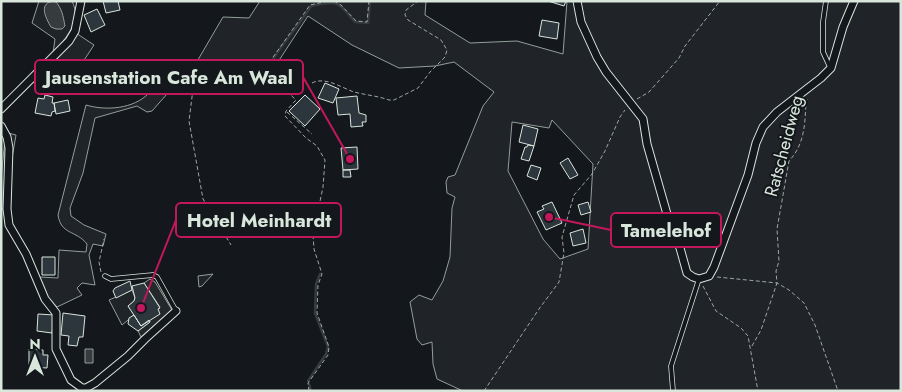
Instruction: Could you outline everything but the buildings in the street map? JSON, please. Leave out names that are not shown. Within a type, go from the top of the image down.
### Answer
[{"type":"street","points":[[1,109],[68,41],[75,31],[80,1]]},
{"type":"street","points":[[577,1],[581,22],[597,57],[606,72],[642,119],[670,228],[680,248],[682,260],[688,273],[692,277],[699,279],[709,276],[714,267],[748,176],[756,143],[763,127],[777,112],[822,78],[831,68],[843,27],[854,1]]},
{"type":"street","points":[[1,126],[7,137],[9,148],[7,210],[9,225],[26,254],[42,294],[56,313],[56,349],[68,376],[80,387],[86,388],[134,355],[145,338],[176,311]]},
{"type":"lane","points":[[826,1],[823,52],[831,68]]},
{"type":"lane","points":[[105,276],[111,279],[153,275],[157,277],[176,311]]},
{"type":"lane","points":[[673,391],[671,366],[699,279]]},
{"type":"path","points":[[309,391],[308,383],[328,355],[329,347],[316,313],[318,285],[322,274],[314,249],[313,235],[324,181],[325,160],[317,146],[306,138],[286,116],[286,111],[296,100],[274,78],[264,73],[264,70],[310,5],[328,1]]},
{"type":"path","points":[[334,1],[341,5],[356,21],[367,22],[369,1]]},
{"type":"path","points":[[312,83],[316,81],[327,82],[352,91],[389,100],[394,100],[418,88],[445,57],[447,50],[441,40],[408,20],[405,15],[406,10],[418,1]]},
{"type":"path","points":[[484,391],[538,309],[560,282],[564,253],[562,237],[574,195],[592,174],[605,151],[620,117],[631,103],[649,92],[679,58],[685,46],[720,1]]},
{"type":"path","points":[[193,90],[189,121],[203,199],[231,245]]},
{"type":"path","name":"Ratscheidweg","points":[[751,348],[761,330],[777,283],[776,271],[779,261],[777,229],[780,208],[789,161],[795,155],[804,134],[806,101],[811,94]]},
{"type":"path","points":[[286,111],[312,134]]},
{"type":"path","points":[[104,239],[99,267],[105,276]]},
{"type":"path","points":[[718,277],[777,283],[789,290],[804,303],[815,326],[838,391]]},
{"type":"path","points":[[699,279],[716,311],[741,328],[748,336],[758,391]]},
{"type":"shaded area","points":[[39,1],[72,1],[75,8],[74,22],[71,29],[53,53],[55,39],[32,23]]},
{"type":"shaded area","points":[[55,1],[63,16],[65,26],[62,29],[51,27],[44,11],[46,4]]},
{"type":"shaded area","points":[[260,1],[426,1],[425,15],[470,43],[517,41],[563,54],[567,1],[901,1],[901,391],[463,391],[437,379],[433,364],[432,342],[422,345],[417,339],[410,302],[419,295],[432,300],[443,281],[450,257],[452,208],[455,197],[447,193],[446,182],[448,177],[455,175],[483,106],[494,92],[454,62],[435,66],[399,68],[352,45],[308,16],[274,68],[264,74],[242,81],[224,81],[198,85],[191,89],[167,94],[152,111],[147,112],[137,106],[95,118],[83,173],[70,208],[71,216],[84,225],[106,234],[103,246],[93,244],[89,255],[95,285],[82,283],[77,288],[82,295],[57,307],[46,295],[40,277],[58,278],[59,250],[86,252],[87,244],[62,226],[58,215],[86,105],[102,108],[119,107],[136,102],[149,93],[161,93],[192,70],[223,17],[249,18]],"holes":[[[552,120],[593,164],[588,249],[560,259],[543,239],[508,171],[512,122],[549,128]]]},
{"type":"shaded area","points":[[76,33],[94,45],[69,83],[71,94],[51,90],[42,72]]},
{"type":"shaded area","points":[[8,133],[16,135],[3,210],[1,209],[1,180],[5,138]]},
{"type":"shaded area","points":[[213,274],[202,286],[199,287],[198,276]]},
{"type":"shaded area","points":[[150,279],[155,282],[172,310],[141,337],[138,331],[150,322],[149,320],[160,307],[144,283]]},
{"type":"shaded area","points":[[132,290],[135,298],[128,306],[134,315],[122,325],[109,300]]},
{"type":"shaded area","points":[[85,349],[93,349],[93,363],[85,363]]},
{"type":"waterway","points":[[268,68],[311,6],[327,3],[337,4],[355,22],[368,23],[370,1]]},
{"type":"waterway","points":[[316,236],[321,213]]},
{"type":"waterway","points":[[308,381],[326,354],[328,347],[315,313],[316,284],[320,274]]},
{"type":"waterway","points":[[309,384],[311,391]]},
{"type":"place","name":"Jausenstation Cafe Am Waal","points":[[350,159]]},
{"type":"place","name":"Tamelehof","points":[[549,217]]},
{"type":"place","name":"Hotel Meinhardt","points":[[141,308]]}]
